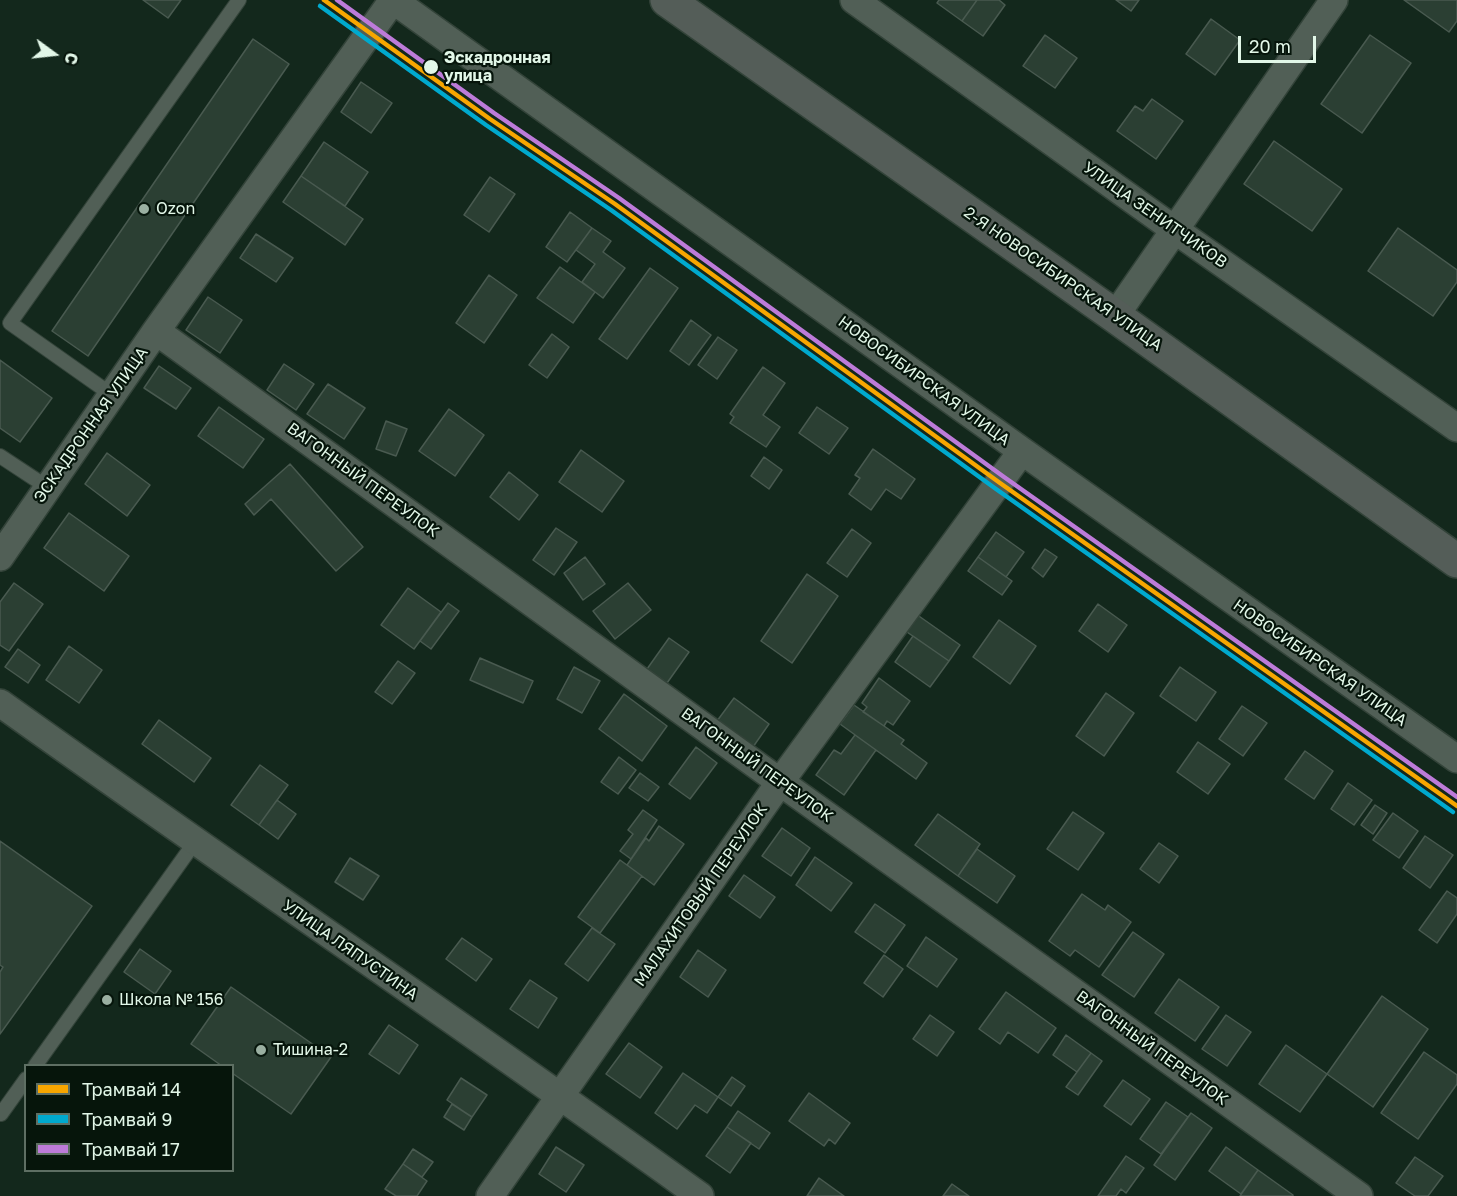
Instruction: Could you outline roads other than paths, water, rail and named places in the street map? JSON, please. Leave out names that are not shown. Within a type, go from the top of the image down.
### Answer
[{"type":"main road","name":"2-Я НОВОСИБИРСКАЯ УЛИЦА","points":[[667,0],[1457,561]]},
{"type":"street","name":"ЭСКАДРОННАЯ УЛИЦА","points":[[0,557],[156,331],[393,0]]},
{"type":"street","name":"НОВОСИБИРСКАЯ УЛИЦА","points":[[393,0],[1022,451],[1457,759]]},
{"type":"street","name":"УЛИЦА ЗЕНИТЧИКОВ","points":[[854,0],[1457,428]]},
{"type":"street","points":[[1115,316],[1334,0]]},
{"type":"street","name":"ВАГОННЫЙ ПЕРЕУЛОК","points":[[156,331],[780,782],[1359,1196]]},
{"type":"street","name":"МАЛАХИТОВЫЙ ПЕРЕУЛОК","points":[[490,1196],[780,782],[1022,451]]},
{"type":"street","name":"УЛИЦА ЛЯПУСТИНА","points":[[0,703],[195,843],[561,1096],[700,1196]]},
{"type":"lane","points":[[112,395],[10,324],[239,0]]},
{"type":"lane","points":[[0,456],[46,488]]},
{"type":"lane","points":[[36,1064],[195,843]]},
{"type":"lane","points":[[1,1114],[24,1082]]},
{"type":"tram line","name":"14","points":[[324,0],[490,119],[615,204],[1000,483],[1457,806]]},
{"type":"tram line","name":"17","points":[[337,0],[494,113],[619,198],[1004,477],[1457,797]]},
{"type":"tram line","name":"9","points":[[320,6],[486,125],[611,210],[996,489],[1453,812]]},
{"type":"place","name":"Эскадронная улица","points":[[431,67]]},
{"type":"place","name":"Ozon","points":[[144,209]]},
{"type":"place","name":"Школа № 156","points":[[107,1000]]},
{"type":"place","name":"Тишина-2","points":[[261,1050]]}]
